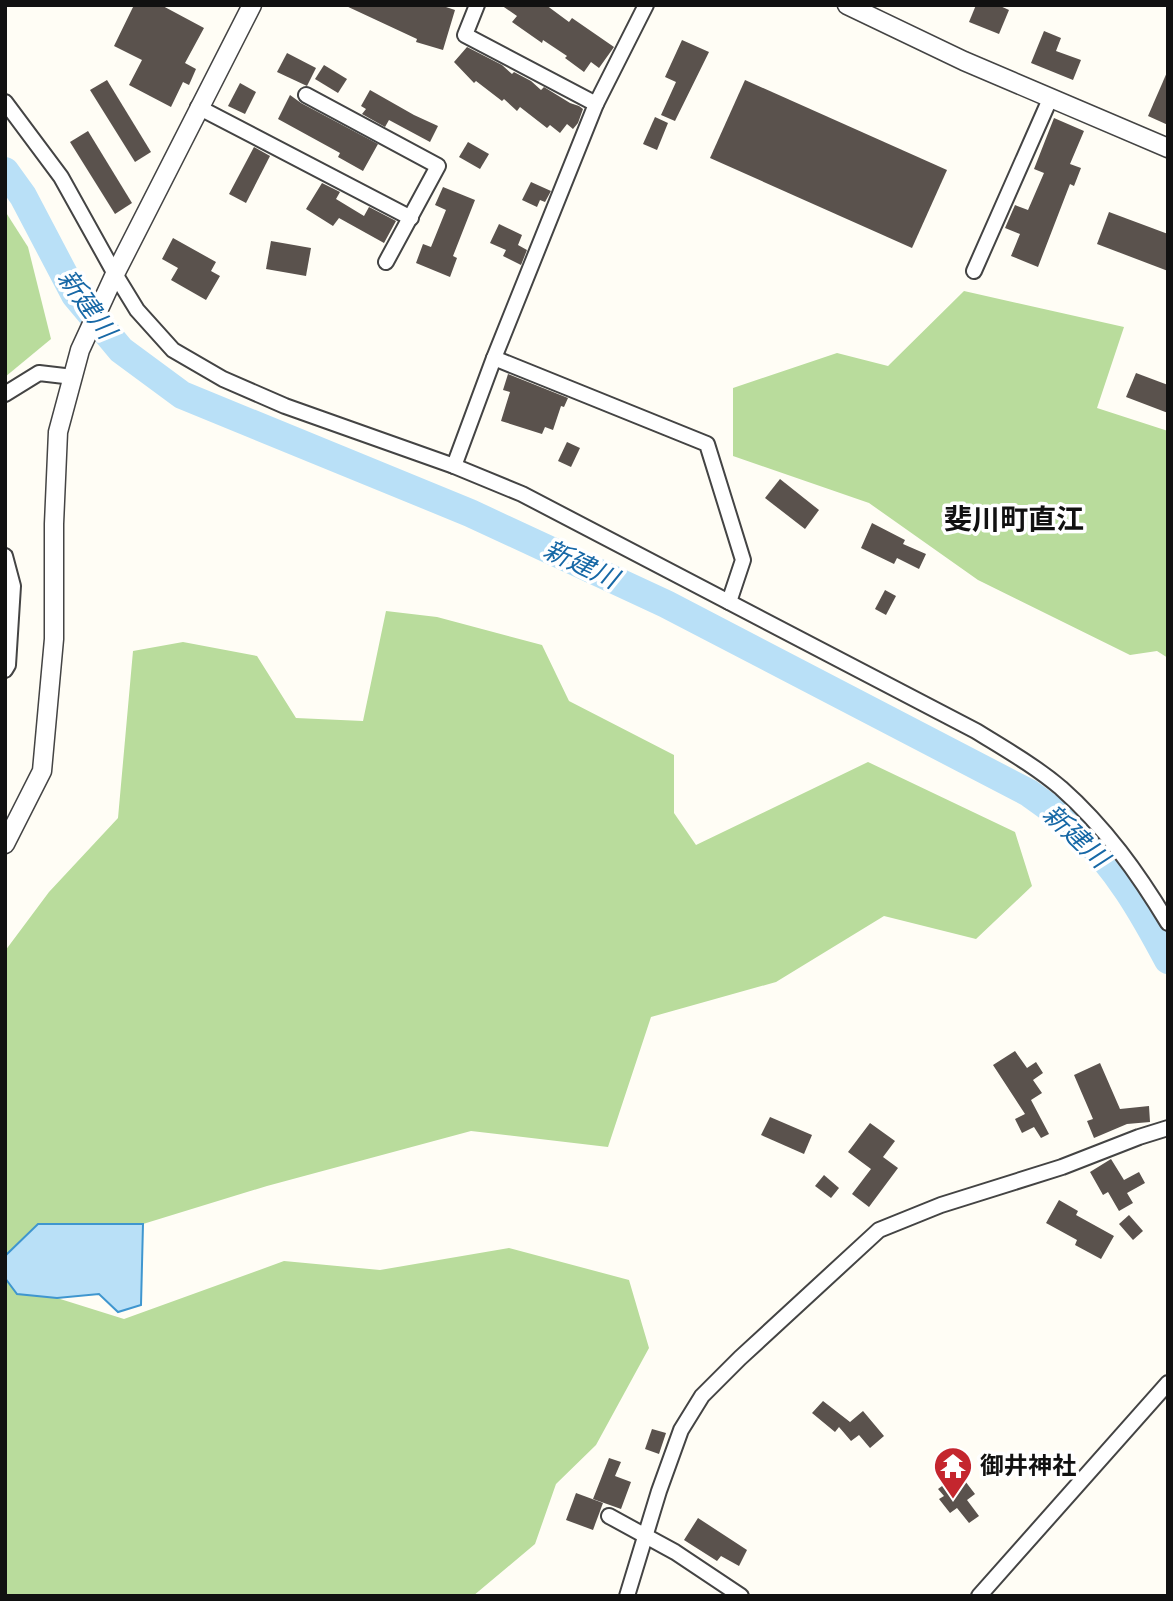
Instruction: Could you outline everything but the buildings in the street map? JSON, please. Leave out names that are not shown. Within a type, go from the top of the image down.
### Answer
[{"type":"street","points":[[5,844],[42,771],[54,639],[54,524],[58,432],[80,350],[198,107],[252,5]]},
{"type":"street","points":[[477,5],[465,35],[596,104]]},
{"type":"street","points":[[454,466],[494,358],[596,104],[646,5]]},
{"type":"street","points":[[846,5],[1050,99],[1168,148]]},
{"type":"street","points":[[306,95],[438,166],[386,262]]},
{"type":"street","points":[[974,271],[1050,99]]},
{"type":"street","points":[[5,102],[61,177],[137,310],[173,350],[223,379],[285,406],[454,466],[522,494],[976,731],[1060,788],[1097,823],[1139,875],[1168,923]]},
{"type":"street","points":[[198,107],[411,218]]},
{"type":"street","points":[[494,358],[707,444],[743,560],[729,602]]},
{"type":"street","points":[[5,394],[39,373],[73,376]]},
{"type":"street","points":[[5,556],[13,586],[8,665],[5,670]]},
{"type":"street","points":[[626,1596],[681,1430],[702,1396],[879,1230],[941,1205],[1062,1167],[1168,1128]]},
{"type":"street","points":[[984,1594],[1168,1383]]},
{"type":"street","points":[[609,1516],[696,1565],[741,1596]]},
{"type":"green space","points":[[5,211],[28,247],[51,339],[5,377]]},
{"type":"green space","points":[[964,291],[1124,327],[1097,408],[1168,431],[1168,658],[1157,651],[1130,655],[978,580],[869,503],[733,456],[733,388],[837,353],[888,366]]},
{"type":"green space","points":[[386,611],[437,617],[542,645],[569,701],[674,755],[674,813],[696,845],[868,762],[1015,832],[1032,886],[976,939],[884,916],[776,982],[651,1017],[608,1147],[471,1131],[267,1186],[143,1224],[38,1224],[5,1256],[5,951],[49,892],[118,818],[133,651],[183,642],[257,656],[296,718],[363,721]]},
{"type":"green space","points":[[509,1248],[629,1280],[649,1348],[596,1445],[556,1484],[535,1544],[473,1596],[5,1596],[5,1278],[17,1294],[57,1298],[124,1319],[284,1261],[380,1270]]},
{"type":"water","points":[[38,1224],[143,1224],[141,1305],[118,1312],[99,1294],[57,1298],[17,1294],[5,1278],[5,1256]]},
{"type":"waterway","name":"新建川","points":[[5,171],[23,196],[75,295],[121,350],[182,395],[470,513],[666,604],[1029,793],[1071,825],[1105,859],[1139,908],[1168,960]]},
{"type":"place","name":"御井神社","points":[[953,1500]]},
{"type":"district","name":"斐川町直江","points":[[1014,519]]}]
